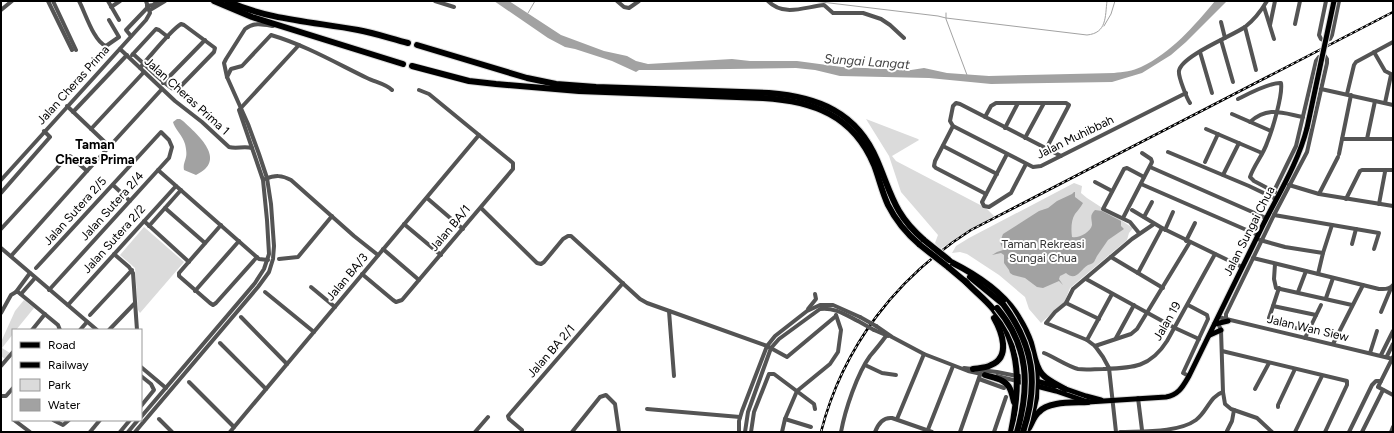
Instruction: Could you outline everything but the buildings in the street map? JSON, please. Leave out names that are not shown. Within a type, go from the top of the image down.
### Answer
[{"type":"highway","points":[[214,1],[244,14],[403,64]]},
{"type":"highway","points":[[227,1],[255,12],[287,19],[359,30],[408,43]]},
{"type":"highway","points":[[417,45],[527,78],[556,84],[596,88],[769,93],[795,96],[820,102],[840,113],[864,137],[877,159],[889,192],[898,211],[922,243]]},
{"type":"highway","points":[[412,66],[469,81],[496,84],[579,91],[770,98],[816,107],[840,120],[859,140],[874,166],[891,211],[901,226],[996,297],[1006,320],[1016,337],[1024,367],[1026,391],[1017,432]]},
{"type":"highway","points":[[949,263],[993,316],[1004,344],[1002,354],[996,362],[991,366],[973,369]]},
{"type":"highway","points":[[949,263],[972,274],[997,291],[1008,302],[1019,317],[1026,331],[1040,371],[1045,377],[1065,389]]},
{"type":"highway","points":[[965,281],[1000,306],[1017,325],[1026,348],[1030,362],[1032,397],[1030,410],[1022,432]]},
{"type":"highway","points":[[973,291],[990,306],[1001,322],[1012,347],[1020,371],[1028,374],[1036,370],[1037,364]]},
{"type":"highway","points":[[1011,432],[1016,402],[1017,364]]},
{"type":"highway","points":[[1028,430],[1036,398],[1037,364]]},
{"type":"highway","points":[[981,376],[1002,381],[1007,384],[1016,402]]},
{"type":"highway","points":[[1016,402],[1021,391],[1028,389],[1034,393],[1036,398]]},
{"type":"highway","points":[[1028,430],[1036,416],[1044,407],[1088,402]]},
{"type":"main road","name":"Jalan Sungai Chua","points":[[1037,383],[1088,402],[1166,397],[1174,395],[1181,388],[1189,376],[1222,308],[1233,294],[1242,267],[1259,238],[1266,218],[1278,196],[1288,184],[1296,168],[1307,128],[1334,1]]},
{"type":"main road","points":[[1217,321],[1227,320],[1223,314],[1222,308]]},
{"type":"main road","points":[[1209,336],[1221,330]]},
{"type":"main road","points":[[1017,378],[1037,383]]},
{"type":"main road","name":"Jalan Sungai Chua","points":[[1037,383],[1106,400]]},
{"type":"street","points":[[1,10],[12,1]]},
{"type":"street","points":[[48,1],[74,50],[53,1]]},
{"type":"street","points":[[79,1],[94,32],[103,45],[107,46],[119,37],[109,20]]},
{"type":"street","points":[[108,1],[119,20]]},
{"type":"street","points":[[111,7],[120,1]]},
{"type":"street","points":[[148,6],[153,5],[158,1]]},
{"type":"street","points":[[129,34],[126,30],[148,6],[165,1]]},
{"type":"street","points":[[435,1],[454,7]]},
{"type":"street","points":[[618,1],[624,7],[629,8],[639,1]]},
{"type":"street","points":[[768,1],[773,6],[787,11],[824,5],[833,13],[867,14],[888,23],[904,38]]},
{"type":"street","points":[[1190,103],[1179,71],[1190,57],[1245,27],[1255,18],[1267,1]]},
{"type":"street","points":[[1270,26],[1275,1]]},
{"type":"street","points":[[1295,24],[1300,1]]},
{"type":"street","points":[[1326,1],[1319,35],[1321,39],[1325,41],[1332,37],[1339,1]]},
{"type":"street","name":"Jalan Cheras Prima","points":[[1,180],[120,47],[129,34],[149,17],[148,6]]},
{"type":"street","points":[[1264,7],[1274,39]]},
{"type":"street","points":[[1221,22],[1223,39],[1233,82]]},
{"type":"street","points":[[135,432],[266,278],[272,265],[274,252],[271,204],[265,179],[241,108],[227,77],[224,63],[249,25],[255,23],[291,29]]},
{"type":"street","points":[[133,54],[144,63],[171,88],[176,90],[215,50],[214,47],[205,40],[181,24],[178,26],[144,63],[140,68]]},
{"type":"street","points":[[1245,27],[1256,70]]},
{"type":"street","points":[[73,112],[128,57],[133,54],[156,29],[168,37]]},
{"type":"street","points":[[227,77],[231,69],[242,66],[271,35],[299,45],[387,86],[392,90]]},
{"type":"street","points":[[11,256],[161,88],[164,82],[205,40]]},
{"type":"street","name":"Jalan Cheras Prima 1","points":[[115,41],[128,57],[161,88],[229,147],[244,146],[252,148]]},
{"type":"street","points":[[1319,194],[1339,155],[1354,65],[1356,62],[1393,42]]},
{"type":"street","points":[[142,416],[261,276],[268,254],[265,179],[239,112],[299,45]]},
{"type":"street","points":[[1200,52],[1212,93]]},
{"type":"street","points":[[1374,52],[1385,71],[1392,75],[1385,103]]},
{"type":"street","points":[[1274,191],[1293,153],[1316,61],[1319,57],[1325,56],[1327,63],[1309,147],[1296,168]]},
{"type":"street","points":[[224,63],[231,69]]},
{"type":"street","points":[[91,129],[144,72]]},
{"type":"street","points":[[1238,99],[1277,83],[1281,83],[1282,88],[1277,112],[1268,143],[1251,175],[1251,178],[1254,181],[1274,191],[1278,196]]},
{"type":"street","points":[[1321,89],[1393,105]]},
{"type":"street","points":[[419,90],[429,94],[479,135]]},
{"type":"street","name":"Jalan Muhibbah","points":[[952,126],[1026,164],[1037,167],[1186,93]]},
{"type":"street","points":[[1367,139],[1375,101]]},
{"type":"street","points":[[986,194],[934,166],[934,161],[952,126],[950,121],[953,106],[956,103],[1061,156]]},
{"type":"street","points":[[1005,128],[1018,103]]},
{"type":"street","points":[[1025,138],[1044,103]]},
{"type":"street","points":[[985,117],[991,106],[994,104],[1068,104],[1068,107],[1046,149]]},
{"type":"street","points":[[67,106],[109,146]]},
{"type":"street","points":[[1250,122],[1262,113],[1272,111],[1303,117]]},
{"type":"street","points":[[1232,114],[1271,130]]},
{"type":"street","points":[[1206,129],[1262,153]]},
{"type":"street","points":[[1,193],[50,137],[44,131]]},
{"type":"street","name":"Jalan Sutera 2/4","points":[[49,290],[169,158],[172,147],[169,140],[161,132]]},
{"type":"street","name":"Jalan Sutera 2/5","points":[[36,268],[161,132]]},
{"type":"street","points":[[1205,162],[1218,134]]},
{"type":"street","name":"Jalan BA/1","points":[[362,274],[396,302],[402,300],[464,229],[513,169],[513,163],[479,135]]},
{"type":"street","name":"Jalan BA/3","points":[[230,432],[479,135]]},
{"type":"street","points":[[1342,139],[1393,139]]},
{"type":"street","points":[[244,146],[249,140]]},
{"type":"street","points":[[1223,175],[1239,143]]},
{"type":"street","points":[[943,146],[997,174]]},
{"type":"street","points":[[1168,152],[1278,196]]},
{"type":"street","points":[[1123,218],[1152,160],[1142,153]]},
{"type":"street","points":[[1007,154],[982,202],[984,206],[989,207],[1011,193],[1026,164]]},
{"type":"street","points":[[1,229],[45,180],[69,156],[87,171]]},
{"type":"street","points":[[1150,166],[1266,218]]},
{"type":"street","points":[[1139,233],[1132,224],[1123,218],[1103,209],[1125,168],[1144,178]]},
{"type":"street","points":[[158,170],[257,257],[261,260],[273,259]]},
{"type":"street","points":[[1379,204],[1385,172],[1384,170]]},
{"type":"street","points":[[1346,199],[1360,171],[1393,170]]},
{"type":"street","points":[[265,179],[278,176],[287,178],[378,255]]},
{"type":"street","points":[[1095,182],[1112,191]]},
{"type":"street","points":[[1141,184],[1259,238],[1285,247],[1323,253]]},
{"type":"street","points":[[1221,330],[1227,320],[1226,314],[1233,294],[1242,281],[1253,258],[1259,238],[1274,215],[1288,184],[1319,194],[1393,206]]},
{"type":"street","points":[[112,185],[130,201]]},
{"type":"street","name":"Jalan Sutera 2/2","points":[[68,305],[176,186]]},
{"type":"street","points":[[149,226],[181,190]]},
{"type":"street","points":[[427,198],[464,229]]},
{"type":"street","points":[[1144,217],[1152,202]]},
{"type":"street","points":[[165,208],[205,243]]},
{"type":"street","points":[[481,208],[537,263],[541,264],[544,262],[563,239],[571,236],[640,299],[769,347],[786,356],[836,316]]},
{"type":"street","points":[[1132,210],[1154,224],[1188,242],[1242,267]]},
{"type":"street","points":[[1138,273],[1173,212]]},
{"type":"street","points":[[1274,215],[1379,233],[1374,249]]},
{"type":"street","points":[[272,265],[279,259],[298,257],[332,216]]},
{"type":"street","points":[[144,221],[189,262]]},
{"type":"street","points":[[1095,346],[1131,334],[1135,331],[1163,288],[1188,242],[1195,223]]},
{"type":"street","points":[[404,224],[441,255]]},
{"type":"street","points":[[1116,432],[1109,368],[1104,357],[1095,346],[1087,340],[1046,323],[1055,312],[1066,303],[1073,289],[1139,233],[1154,224]]},
{"type":"street","points":[[221,225],[179,273],[179,276],[195,291],[213,305],[257,257]]},
{"type":"street","points":[[1318,274],[1332,225]]},
{"type":"street","points":[[1352,244],[1356,229]]},
{"type":"street","points":[[195,291],[239,241]]},
{"type":"street","points":[[1,248],[96,329]]},
{"type":"street","points":[[383,249],[419,280]]},
{"type":"street","points":[[274,252],[279,259]]},
{"type":"street","points":[[114,254],[132,270],[137,329]]},
{"type":"street","name":"Jalan 19","points":[[1044,353],[1079,369],[1134,367],[1147,362],[1160,352],[1188,305],[1215,254]]},
{"type":"street","points":[[1111,257],[1163,288]]},
{"type":"street","points":[[1253,258],[1363,285],[1379,288],[1392,286]]},
{"type":"street","points":[[1275,264],[1274,283],[1276,288],[1352,305]]},
{"type":"street","points":[[90,315],[132,270]]},
{"type":"street","points":[[1298,292],[1306,271]]},
{"type":"street","points":[[1,313],[11,295],[16,292],[30,273]]},
{"type":"street","points":[[21,294],[35,278]]},
{"type":"street","points":[[1326,298],[1333,278]]},
{"type":"street","points":[[1086,279],[1175,328],[1199,339]]},
{"type":"street","name":"Jalan BA 2/1","points":[[522,430],[509,419],[508,416],[623,283]]},
{"type":"street","points":[[1333,344],[1363,285]]},
{"type":"street","points":[[1380,312],[1392,286]]},
{"type":"street","points":[[311,287],[335,307]]},
{"type":"street","points":[[1279,288],[1269,318],[1270,322],[1309,331]]},
{"type":"street","points":[[16,292],[21,294],[60,328]]},
{"type":"street","points":[[265,292],[314,332]]},
{"type":"street","points":[[807,311],[816,299],[815,294]]},
{"type":"street","points":[[1087,340],[1112,294]]},
{"type":"street","points":[[110,329],[135,303]]},
{"type":"street","points":[[1066,303],[1099,319]]},
{"type":"street","points":[[739,432],[740,417],[775,336],[807,311],[820,305],[829,304],[924,354],[981,376],[1004,388]]},
{"type":"street","points":[[1116,338],[1134,305]]},
{"type":"street","points":[[1188,305],[1207,315],[1208,320],[1183,373],[1189,376]]},
{"type":"street","points":[[1305,338],[1321,305]]},
{"type":"street","points":[[1273,306],[1316,315]]},
{"type":"street","points":[[745,432],[748,412],[769,347],[814,312],[826,308],[837,309]]},
{"type":"street","points":[[782,432],[798,391],[830,364],[838,352],[841,330],[836,316],[837,309]]},
{"type":"street","points":[[669,311],[674,376]]},
{"type":"street","points":[[33,329],[45,314]]},
{"type":"street","points":[[241,317],[287,364]]},
{"type":"street","name":"Jalan Wan Siew","points":[[1227,320],[1393,358]]},
{"type":"street","points":[[1217,321],[1221,330],[1223,392],[1227,406],[1257,418],[1272,432]]},
{"type":"street","points":[[82,329],[87,322]]},
{"type":"street","points":[[875,328],[886,336],[892,337]]},
{"type":"street","points":[[1370,353],[1377,331]]},
{"type":"street","points":[[1381,355],[1393,331]]},
{"type":"street","points":[[841,432],[852,393],[865,365],[886,336]]},
{"type":"street","points":[[220,343],[266,389]]},
{"type":"street","points":[[1387,356],[1393,344]]},
{"type":"street","points":[[1222,351],[1347,381],[1325,432]]},
{"type":"street","points":[[1,366],[12,353]]},
{"type":"street","points":[[897,419],[924,354]]},
{"type":"street","points":[[1393,358],[1378,387],[1393,395]]},
{"type":"street","points":[[1255,389],[1269,363]]},
{"type":"street","points":[[865,365],[882,373],[896,375]]},
{"type":"street","points":[[875,432],[877,426],[888,417],[897,419],[929,432],[953,366]]},
{"type":"street","points":[[960,368],[973,369],[1017,378]]},
{"type":"street","points":[[142,369],[170,391]]},
{"type":"street","points":[[1278,407],[1296,369]]},
{"type":"street","points":[[751,432],[752,418],[767,376],[771,373],[814,404],[815,409]]},
{"type":"street","points":[[981,376],[1017,378]]},
{"type":"street","points":[[960,432],[981,376]]},
{"type":"street","points":[[1295,432],[1322,376]]},
{"type":"street","points":[[142,377],[151,384],[154,390],[142,405]]},
{"type":"street","points":[[1349,432],[1372,385],[1376,381],[1381,381]]},
{"type":"street","points":[[189,382],[234,427]]},
{"type":"street","points":[[757,388],[762,389]]},
{"type":"street","points":[[2,396],[8,394],[12,389]]},
{"type":"street","points":[[1362,432],[1383,390]]},
{"type":"street","points":[[1120,432],[1172,429],[1195,421],[1214,397],[1223,392]]},
{"type":"street","points":[[572,432],[600,397],[606,395],[615,404],[619,432]]},
{"type":"street","points":[[994,432],[1006,397]]},
{"type":"street","points":[[1138,398],[1142,430]]},
{"type":"street","points":[[647,409],[740,417]]},
{"type":"street","points":[[1227,432],[1232,421],[1234,410]]},
{"type":"street","points":[[475,432],[488,417]]},
{"type":"street","points":[[159,419],[172,432]]},
{"type":"street","points":[[786,419],[811,427]]},
{"type":"street","points":[[18,421],[30,432]]},
{"type":"street","points":[[55,421],[63,426],[67,421]]},
{"type":"street","points":[[90,432],[99,421]]},
{"type":"street","points":[[120,432],[129,421]]},
{"type":"street","points":[[128,432],[137,421]]},
{"type":"street","points":[[1391,432],[1393,428]]},
{"type":"green space","points":[[866,119],[918,139],[919,140],[892,156],[896,161],[986,208],[994,216],[940,249],[935,243],[938,235],[901,192],[889,156]]},
{"type":"green space","name":"Taman Rekreasi Sungai Chua","points":[[1074,183],[1082,186],[1081,193],[1087,198],[1133,228],[1129,233],[1127,240],[1070,288],[1065,301],[1041,323],[1029,309],[1025,297],[999,275],[967,254],[960,252],[952,253],[956,246],[969,238]]},
{"type":"green space","points":[[144,227],[184,262],[140,313],[138,310],[135,268],[120,255]]},
{"type":"green space","points":[[24,300],[34,308],[17,329],[12,329],[12,335],[2,348],[10,353],[5,359],[1,356],[1,342],[15,311]]},
{"type":"water","points":[[494,1],[509,1],[561,35],[604,51],[627,56],[636,61],[648,64],[732,59],[750,61],[797,61],[842,67],[911,70],[924,68],[947,73],[989,76],[1114,73],[1135,69],[1152,61],[1172,47],[1215,1],[1227,1],[1171,55],[1142,73],[1112,82],[991,84],[929,78],[840,76],[815,70],[796,68],[639,70],[636,72],[612,61],[565,47],[548,38]]},
{"type":"water","points":[[177,119],[183,121],[196,133],[202,140],[210,155],[210,162],[205,169],[196,175],[184,170],[186,149],[184,141],[173,122]]},
{"type":"water","points":[[1074,192],[1075,197],[1083,203],[1073,219],[1071,228],[1072,237],[1081,236],[1091,228],[1091,216],[1095,210],[1102,211],[1121,221],[1121,226],[1124,229],[1108,240],[1093,263],[1085,267],[1075,276],[1066,273],[1060,276],[1059,279],[1063,285],[1059,281],[1043,288],[1037,287],[1025,278],[1010,273],[1004,263],[1004,255],[1001,253],[992,255],[1003,250],[1000,242],[1003,234],[1039,211],[1048,208],[1057,201]]},
{"type":"waterway","points":[[528,13],[535,1]]},
{"type":"waterway","points":[[813,1],[1087,35],[1094,34],[1102,28],[1107,1]]},
{"type":"waterway","points":[[1104,26],[1111,14],[1115,1]]},
{"type":"waterway","points":[[946,13],[946,19],[967,75]]},
{"type":"railway","points":[[821,432],[843,371],[876,316],[919,269],[944,249],[971,230],[1393,12]]},
{"type":"district","name":"Taman Cheras Prima","points":[[95,152]]},
{"type":"water label","name":"Sungai Langat","points":[[867,61]]}]
